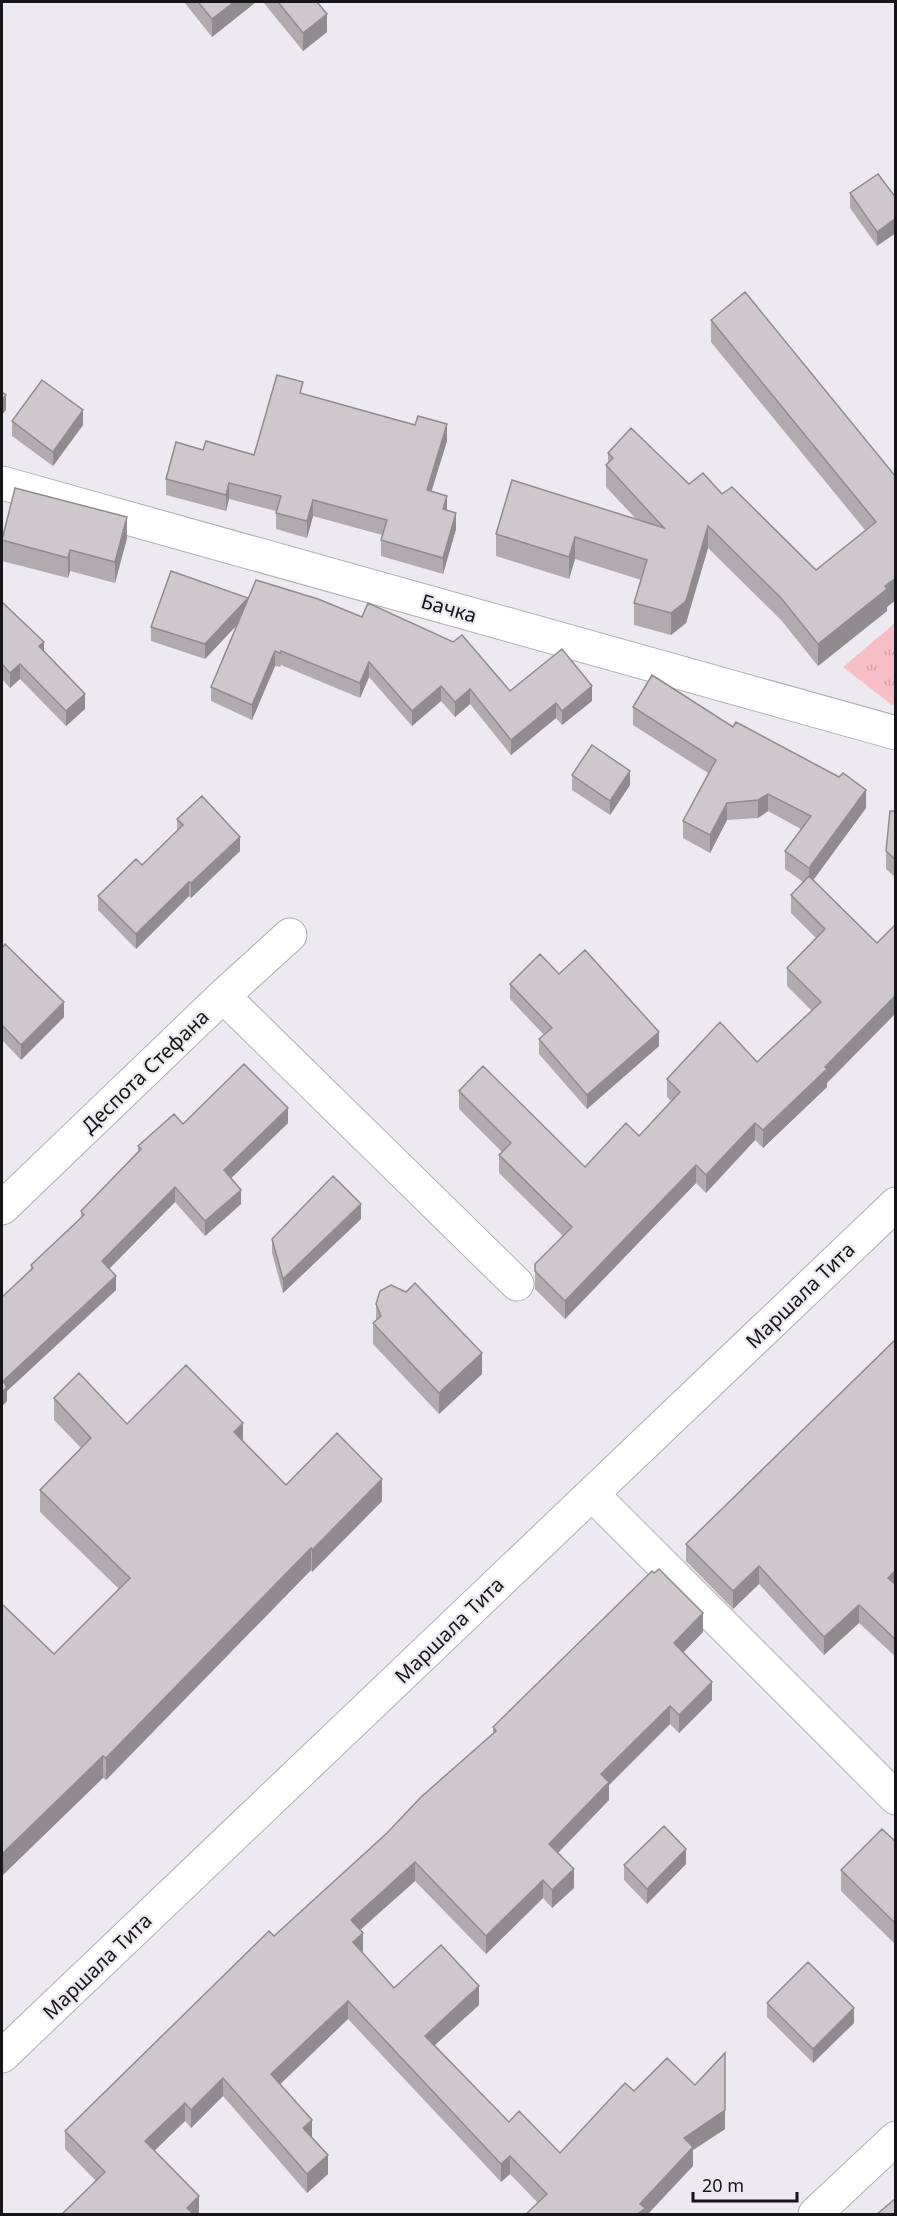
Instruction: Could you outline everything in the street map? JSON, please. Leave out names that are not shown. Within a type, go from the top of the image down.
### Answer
[{"type":"street","name":"Бачка","points":[[2,483],[896,733]]},
{"type":"street","name":"Деспота Стефана","points":[[2,1208],[223,996],[290,935]]},
{"type":"street","points":[[223,996],[517,1284]]},
{"type":"street","name":"Маршала Тита","points":[[2,2056],[896,1204]]},
{"type":"street","points":[[592,1494],[896,1798]]},
{"type":"street","points":[[815,2214],[896,2138]]},
{"type":"green space","points":[[895,623],[896,704],[892,705],[843,667]]},
{"type":"building","points":[[198,2],[234,2],[212,19]]},
{"type":"building","points":[[278,2],[317,2],[327,14],[303,33]]},
{"type":"building","points":[[878,174],[896,198],[896,218],[877,232],[850,193]]},
{"type":"building","points":[[745,292],[896,477],[896,578],[885,586],[887,589],[818,644],[781,598],[708,526],[686,601],[671,613],[634,603],[647,560],[575,537],[569,557],[496,534],[512,480],[664,528],[606,465],[613,458],[608,453],[631,428],[689,484],[703,473],[722,494],[732,487],[816,570],[876,522],[711,320]]},
{"type":"building","points":[[277,375],[303,382],[300,393],[415,425],[418,416],[447,424],[427,490],[447,496],[443,509],[456,513],[443,558],[381,540],[387,520],[313,500],[307,521],[276,513],[281,496],[229,483],[226,495],[166,479],[176,442],[203,450],[206,441],[254,455]]},
{"type":"building","points":[[42,380],[83,410],[53,452],[12,421]]},
{"type":"building","points":[[15,488],[127,517],[115,562],[70,550],[68,558],[2,540]]},
{"type":"building","points":[[171,571],[248,598],[205,644],[151,627]]},
{"type":"building","points":[[256,580],[318,599],[362,617],[368,603],[453,642],[462,635],[510,691],[562,649],[592,686],[562,711],[556,703],[511,740],[470,689],[455,702],[441,686],[412,711],[369,662],[360,683],[281,651],[280,653],[275,651],[252,705],[211,687]]},
{"type":"building","points":[[2,602],[44,642],[39,646],[85,694],[66,711],[20,664],[10,673],[2,664]]},
{"type":"building","points":[[652,675],[733,727],[736,722],[839,777],[843,773],[866,790],[809,868],[785,851],[811,816],[768,794],[758,800],[727,803],[710,835],[683,821],[716,760],[633,707]]},
{"type":"building","points":[[592,745],[630,771],[610,801],[572,775]]},
{"type":"building","points":[[202,796],[240,837],[191,883],[189,882],[136,934],[98,896],[136,859],[142,865],[183,825],[177,819]]},
{"type":"building","points":[[890,811],[896,811],[896,860],[886,851]]},
{"type":"building","points":[[809,876],[877,943],[896,924],[896,995],[825,1067],[827,1069],[763,1130],[755,1123],[706,1175],[696,1165],[565,1301],[535,1271],[535,1264],[572,1227],[499,1155],[511,1143],[459,1091],[483,1066],[585,1167],[626,1123],[639,1136],[680,1092],[667,1079],[720,1022],[757,1062],[821,1002],[787,968],[825,929],[791,895]]},
{"type":"building","points":[[5,944],[64,1002],[21,1045],[2,1025],[2,948]]},
{"type":"building","points":[[585,950],[659,1032],[587,1095],[539,1039],[552,1028],[510,984],[540,954],[559,974]]},
{"type":"building","points":[[244,1064],[288,1108],[224,1170],[241,1190],[205,1221],[175,1187],[102,1261],[116,1276],[3,1381],[7,1387],[2,1392],[2,1297],[33,1268],[31,1265],[84,1215],[81,1211],[141,1149],[138,1146],[174,1114],[183,1124]]},
{"type":"building","points":[[333,1176],[361,1204],[283,1279],[272,1239]]},
{"type":"building","points":[[415,1283],[482,1353],[439,1393],[373,1323],[381,1316],[376,1304],[380,1291],[391,1285],[406,1292]]},
{"type":"building","points":[[896,1339],[896,1570],[888,1578],[896,1585],[896,1640],[859,1605],[824,1637],[759,1566],[733,1591],[686,1544]]},
{"type":"building","points":[[186,1365],[243,1423],[234,1432],[286,1485],[337,1433],[382,1479],[312,1550],[311,1548],[106,1758],[103,1756],[2,1854],[2,1604],[54,1654],[130,1578],[40,1490],[91,1438],[54,1398],[79,1373],[127,1424]]},
{"type":"building","points":[[659,1569],[703,1613],[674,1643],[712,1682],[679,1715],[670,1706],[601,1774],[609,1782],[549,1844],[574,1869],[552,1890],[543,1880],[486,1936],[415,1862],[351,1920],[363,1933],[353,1942],[394,1988],[441,1945],[479,1986],[425,2036],[509,2122],[519,2111],[560,2153],[625,2083],[634,2091],[667,2058],[695,2085],[725,2053],[725,2110],[684,2138],[693,2147],[640,2204],[645,2208],[638,2214],[526,2214],[547,2194],[510,2156],[501,2164],[348,2001],[271,2074],[312,2120],[303,2128],[328,2155],[307,2174],[223,2078],[191,2110],[185,2103],[145,2141],[199,2196],[187,2208],[193,2214],[62,2214],[105,2172],[65,2131],[269,1931],[274,1936],[387,1833],[421,1797],[496,1731],[493,1727],[652,1571],[654,1573]]},
{"type":"building","points":[[664,1826],[686,1849],[647,1889],[624,1865]]},
{"type":"building","points":[[882,1829],[896,1842],[896,1924],[841,1870]]},
{"type":"building","points":[[808,1962],[854,2008],[813,2049],[767,2003]]},
{"type":"building","points":[[896,2198],[896,2214],[877,2214],[883,2209]]}]
